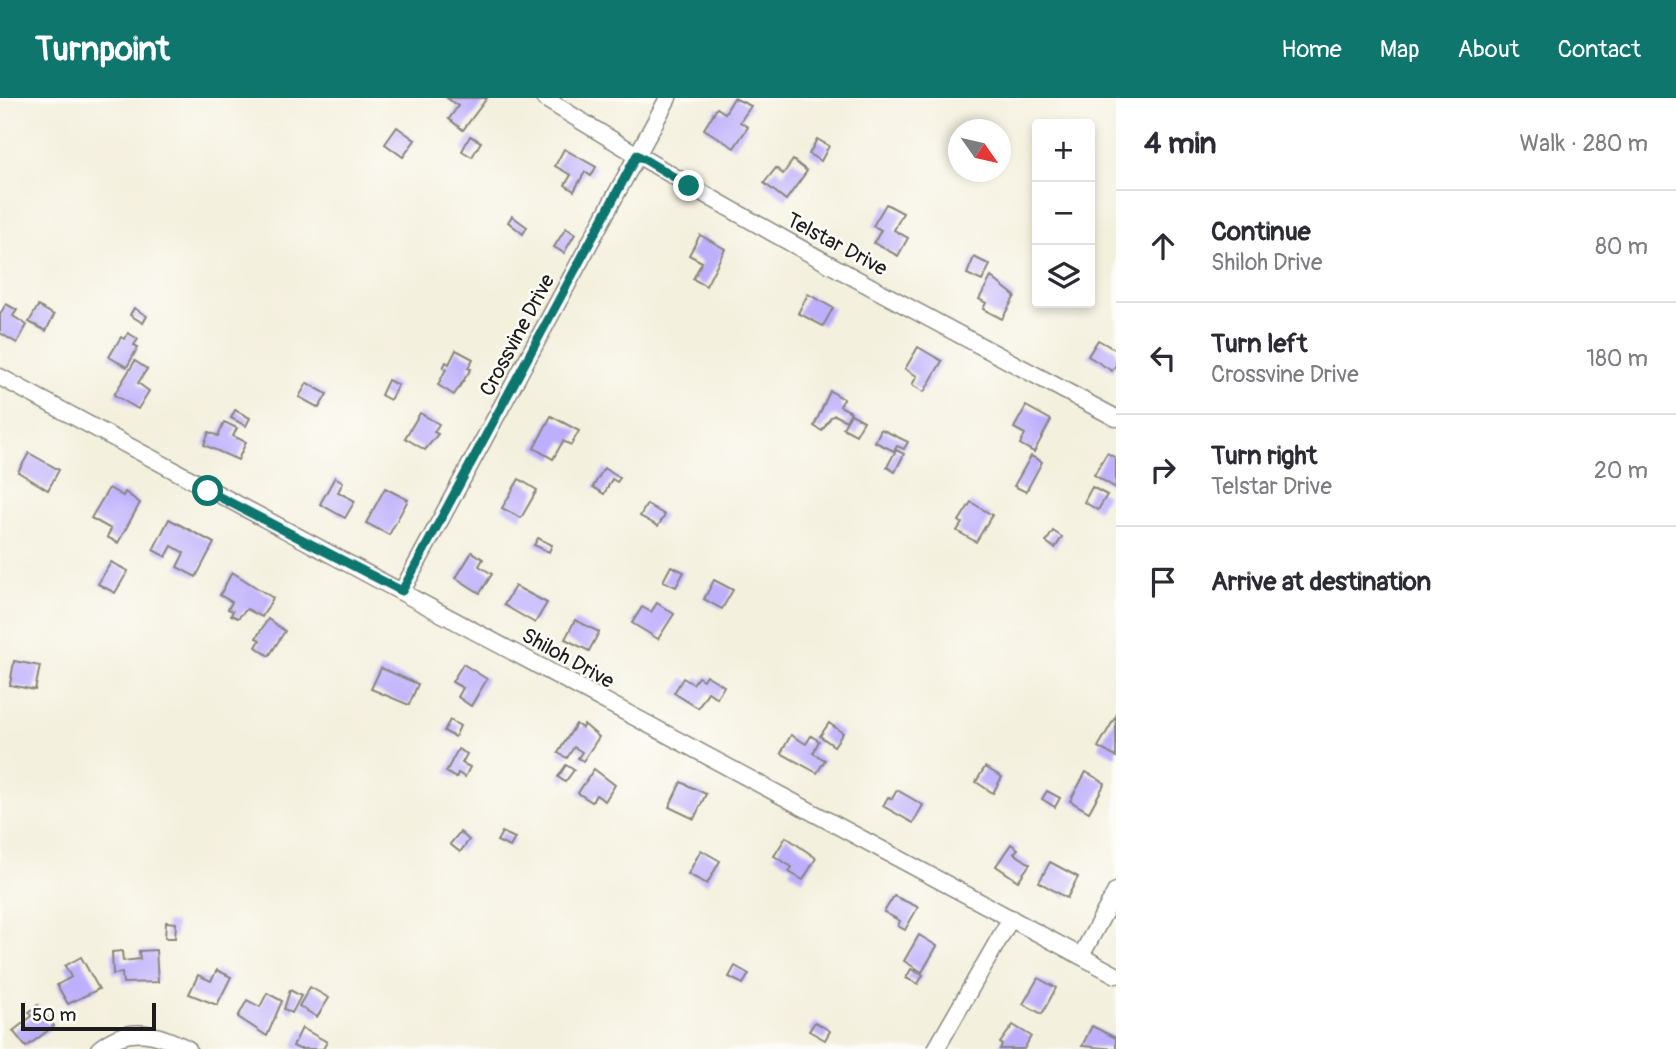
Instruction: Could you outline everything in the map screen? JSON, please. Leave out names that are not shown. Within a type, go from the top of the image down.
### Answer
[{"type":"street","name":"Telstar Drive","points":[[544,98],[799,248],[1116,418]]},
{"type":"street","name":"Crossvine Drive","points":[[402,591],[667,98]]},
{"type":"street","name":"Shiloh Drive","points":[[0,377],[208,491],[402,591],[1116,975]]},
{"type":"street","points":[[1082,956],[1116,891]]},
{"type":"street","points":[[936,1049],[1011,918]]},
{"type":"street","points":[[99,1049],[114,1038],[145,1032],[161,1035],[188,1049]]},
{"type":"building","points":[[447,98],[487,98],[463,130],[449,119],[458,106]]},
{"type":"building","points":[[734,98],[751,106],[740,122],[748,127],[734,148],[704,129],[717,108],[725,113]]},
{"type":"building","points":[[397,127],[415,140],[403,157],[385,144]]},
{"type":"building","points":[[470,136],[481,142],[472,157],[462,151]]},
{"type":"building","points":[[817,139],[829,146],[821,161],[809,154]]},
{"type":"building","points":[[564,149],[596,167],[591,176],[585,172],[574,191],[565,185],[571,175],[555,166]]},
{"type":"building","points":[[793,160],[807,171],[786,200],[764,183],[776,168],[783,174]]},
{"type":"building","points":[[886,204],[903,213],[894,230],[908,238],[898,256],[874,243],[881,230],[873,226]]},
{"type":"building","points":[[512,216],[527,227],[523,234],[508,222]]},
{"type":"building","points":[[566,228],[575,234],[564,253],[554,247]]},
{"type":"building","points":[[700,235],[725,249],[706,286],[693,279],[702,262],[689,255]]},
{"type":"building","points":[[974,257],[990,265],[982,281],[967,274]]},
{"type":"building","points":[[991,277],[1015,296],[1002,319],[983,309],[986,303],[979,299]]},
{"type":"building","points":[[808,294],[833,308],[823,326],[798,313]]},
{"type":"building","points":[[6,304],[17,310],[13,316],[27,325],[17,343],[0,333],[0,314]]},
{"type":"building","points":[[38,306],[54,315],[46,331],[29,322]]},
{"type":"building","points":[[134,308],[147,316],[143,323],[130,315]]},
{"type":"building","points":[[128,333],[138,339],[134,345],[138,347],[127,367],[109,357],[121,337],[125,339]]},
{"type":"building","points":[[1098,340],[1116,350],[1116,365],[1112,371],[1088,356]]},
{"type":"building","points":[[918,347],[942,361],[924,392],[912,385],[917,376],[905,369]]},
{"type":"building","points":[[456,350],[473,359],[468,368],[471,369],[454,395],[438,385],[446,369],[443,368],[446,362],[449,364]]},
{"type":"building","points":[[135,361],[147,369],[138,383],[149,391],[138,409],[114,395]]},
{"type":"building","points":[[388,380],[398,385],[390,400],[381,395]]},
{"type":"building","points":[[307,383],[327,394],[319,408],[299,397]]},
{"type":"building","points":[[830,391],[844,399],[840,406],[851,412],[846,421],[835,415],[831,417],[822,431],[814,426]]},
{"type":"building","points":[[1026,406],[1051,420],[1034,452],[1020,444],[1025,434],[1014,428]]},
{"type":"building","points":[[235,410],[250,418],[246,426],[231,418]]},
{"type":"building","points":[[420,413],[439,424],[434,432],[438,434],[425,450],[405,438]]},
{"type":"building","points":[[851,414],[864,421],[856,435],[843,428]]},
{"type":"building","points":[[551,416],[579,431],[571,445],[563,441],[553,459],[534,448]]},
{"type":"building","points":[[224,422],[237,428],[233,436],[246,442],[238,460],[204,445],[209,432],[218,436]]},
{"type":"building","points":[[881,429],[908,442],[904,449],[897,446],[894,451],[875,442]]},
{"type":"building","points":[[896,450],[904,454],[895,472],[887,467]]},
{"type":"building","points":[[29,453],[59,470],[48,490],[18,472]]},
{"type":"building","points":[[1107,453],[1116,458],[1116,488],[1094,475]]},
{"type":"building","points":[[1031,456],[1042,462],[1026,492],[1014,486]]},
{"type":"building","points":[[604,468],[620,478],[617,482],[612,479],[604,494],[593,487]]},
{"type":"building","points":[[335,477],[343,482],[338,492],[355,501],[345,518],[320,504]]},
{"type":"building","points":[[519,479],[537,490],[521,518],[502,508]]},
{"type":"building","points":[[1092,487],[1107,495],[1098,510],[1084,502]]},
{"type":"building","points":[[109,488],[123,496],[125,492],[140,503],[118,543],[107,537],[111,529],[91,518]]},
{"type":"building","points":[[385,488],[408,500],[389,535],[366,523]]},
{"type":"building","points":[[971,502],[992,515],[976,542],[957,531],[962,523],[959,521]]},
{"type":"building","points":[[647,504],[665,515],[658,526],[640,516]]},
{"type":"building","points":[[169,519],[214,543],[196,577],[177,567],[184,553],[172,546],[166,557],[153,550]]},
{"type":"building","points":[[1053,531],[1062,537],[1055,548],[1046,542]]},
{"type":"building","points":[[538,538],[552,545],[549,552],[534,545]]},
{"type":"building","points":[[472,552],[483,559],[479,566],[492,574],[480,593],[456,578]]},
{"type":"building","points":[[111,562],[128,571],[115,593],[98,584]]},
{"type":"building","points":[[671,566],[684,572],[676,587],[663,581]]},
{"type":"building","points":[[232,572],[273,598],[262,617],[247,609],[238,618],[231,615],[233,611],[228,609],[232,602],[220,595]]},
{"type":"building","points":[[714,580],[733,590],[722,609],[704,599]]},
{"type":"building","points":[[515,586],[547,603],[535,623],[504,605]]},
{"type":"building","points":[[657,603],[674,614],[658,639],[632,623],[642,607],[651,612]]},
{"type":"building","points":[[268,619],[285,631],[269,656],[256,647],[260,640],[256,638]]},
{"type":"building","points":[[575,620],[599,632],[589,651],[565,639]]},
{"type":"building","points":[[14,661],[40,666],[35,690],[10,685]]},
{"type":"building","points":[[463,664],[487,679],[471,706],[458,697],[463,688],[452,682]]},
{"type":"building","points":[[381,668],[418,684],[409,705],[371,689]]},
{"type":"building","points":[[706,675],[724,686],[717,698],[708,692],[698,708],[674,693],[683,678],[693,684],[698,677],[703,680]]},
{"type":"building","points":[[1116,716],[1116,757],[1098,747]]},
{"type":"building","points":[[450,720],[460,726],[455,737],[444,731]]},
{"type":"building","points":[[829,723],[843,733],[834,746],[820,736]]},
{"type":"building","points":[[576,724],[582,728],[584,724],[599,737],[583,761],[578,758],[582,752],[574,747],[567,758],[558,753]]},
{"type":"building","points":[[791,735],[806,744],[811,736],[819,741],[813,753],[825,760],[817,773],[781,753]]},
{"type":"building","points":[[458,749],[467,754],[462,763],[470,767],[465,777],[458,773],[456,778],[446,772]]},
{"type":"building","points":[[566,765],[574,770],[565,782],[558,777]]},
{"type":"building","points":[[985,767],[1002,777],[993,793],[976,782]]},
{"type":"building","points":[[594,769],[615,785],[605,801],[596,795],[592,802],[578,793]]},
{"type":"building","points":[[1086,772],[1105,783],[1089,812],[1070,801]]},
{"type":"building","points":[[681,782],[706,794],[694,819],[669,807]]},
{"type":"building","points":[[897,790],[923,805],[913,823],[883,806],[888,797],[892,799]]},
{"type":"building","points":[[1047,791],[1060,798],[1055,807],[1042,799]]},
{"type":"building","points":[[460,832],[469,840],[460,852],[450,844]]},
{"type":"building","points":[[502,832],[515,838],[510,847],[497,841]]},
{"type":"building","points":[[786,837],[816,858],[803,880],[789,872],[792,867],[774,856]]},
{"type":"building","points":[[1011,844],[1018,849],[1014,853],[1030,864],[1018,881],[996,866]]},
{"type":"building","points":[[701,850],[720,861],[707,884],[688,874]]},
{"type":"building","points":[[1050,862],[1078,877],[1067,898],[1039,882]]},
{"type":"building","points":[[894,896],[918,907],[905,930],[898,926],[900,921],[884,912]]},
{"type":"building","points":[[166,922],[176,923],[175,938],[165,938]]},
{"type":"building","points":[[919,935],[937,946],[922,972],[904,961]]},
{"type":"building","points":[[156,950],[158,982],[123,983],[122,973],[113,974],[112,952],[122,951],[123,961],[140,959],[139,951]]},
{"type":"building","points":[[81,957],[99,989],[68,1004],[57,985],[71,977],[65,966]]},
{"type":"building","points":[[735,966],[749,974],[743,984],[729,977]]},
{"type":"building","points":[[911,969],[923,975],[918,984],[906,978]]},
{"type":"building","points":[[217,970],[231,977],[217,1005],[189,994],[198,975],[211,981]]},
{"type":"building","points":[[1038,978],[1056,988],[1042,1014],[1023,1004]]},
{"type":"building","points":[[310,987],[329,998],[317,1017],[299,1006]]},
{"type":"building","points":[[290,990],[301,996],[292,1013],[284,1009]]},
{"type":"building","points":[[267,993],[282,1001],[267,1036],[238,1017],[247,1000],[260,1007]]},
{"type":"building","points":[[38,1005],[54,1026],[26,1047],[13,1031],[32,1016],[29,1012]]},
{"type":"building","points":[[815,1022],[830,1031],[825,1040],[809,1031]]},
{"type":"building","points":[[1013,1025],[1031,1036],[1024,1049],[1000,1049],[1000,1043]]},
{"type":"building","points":[[1092,1026],[1116,1038],[1116,1049],[1082,1046]]},
{"type":"building","points":[[302,1028],[327,1042],[323,1049],[299,1049],[293,1046]]},
{"type":"route","points":[[208,491],[402,591],[637,155],[689,186]]}]
